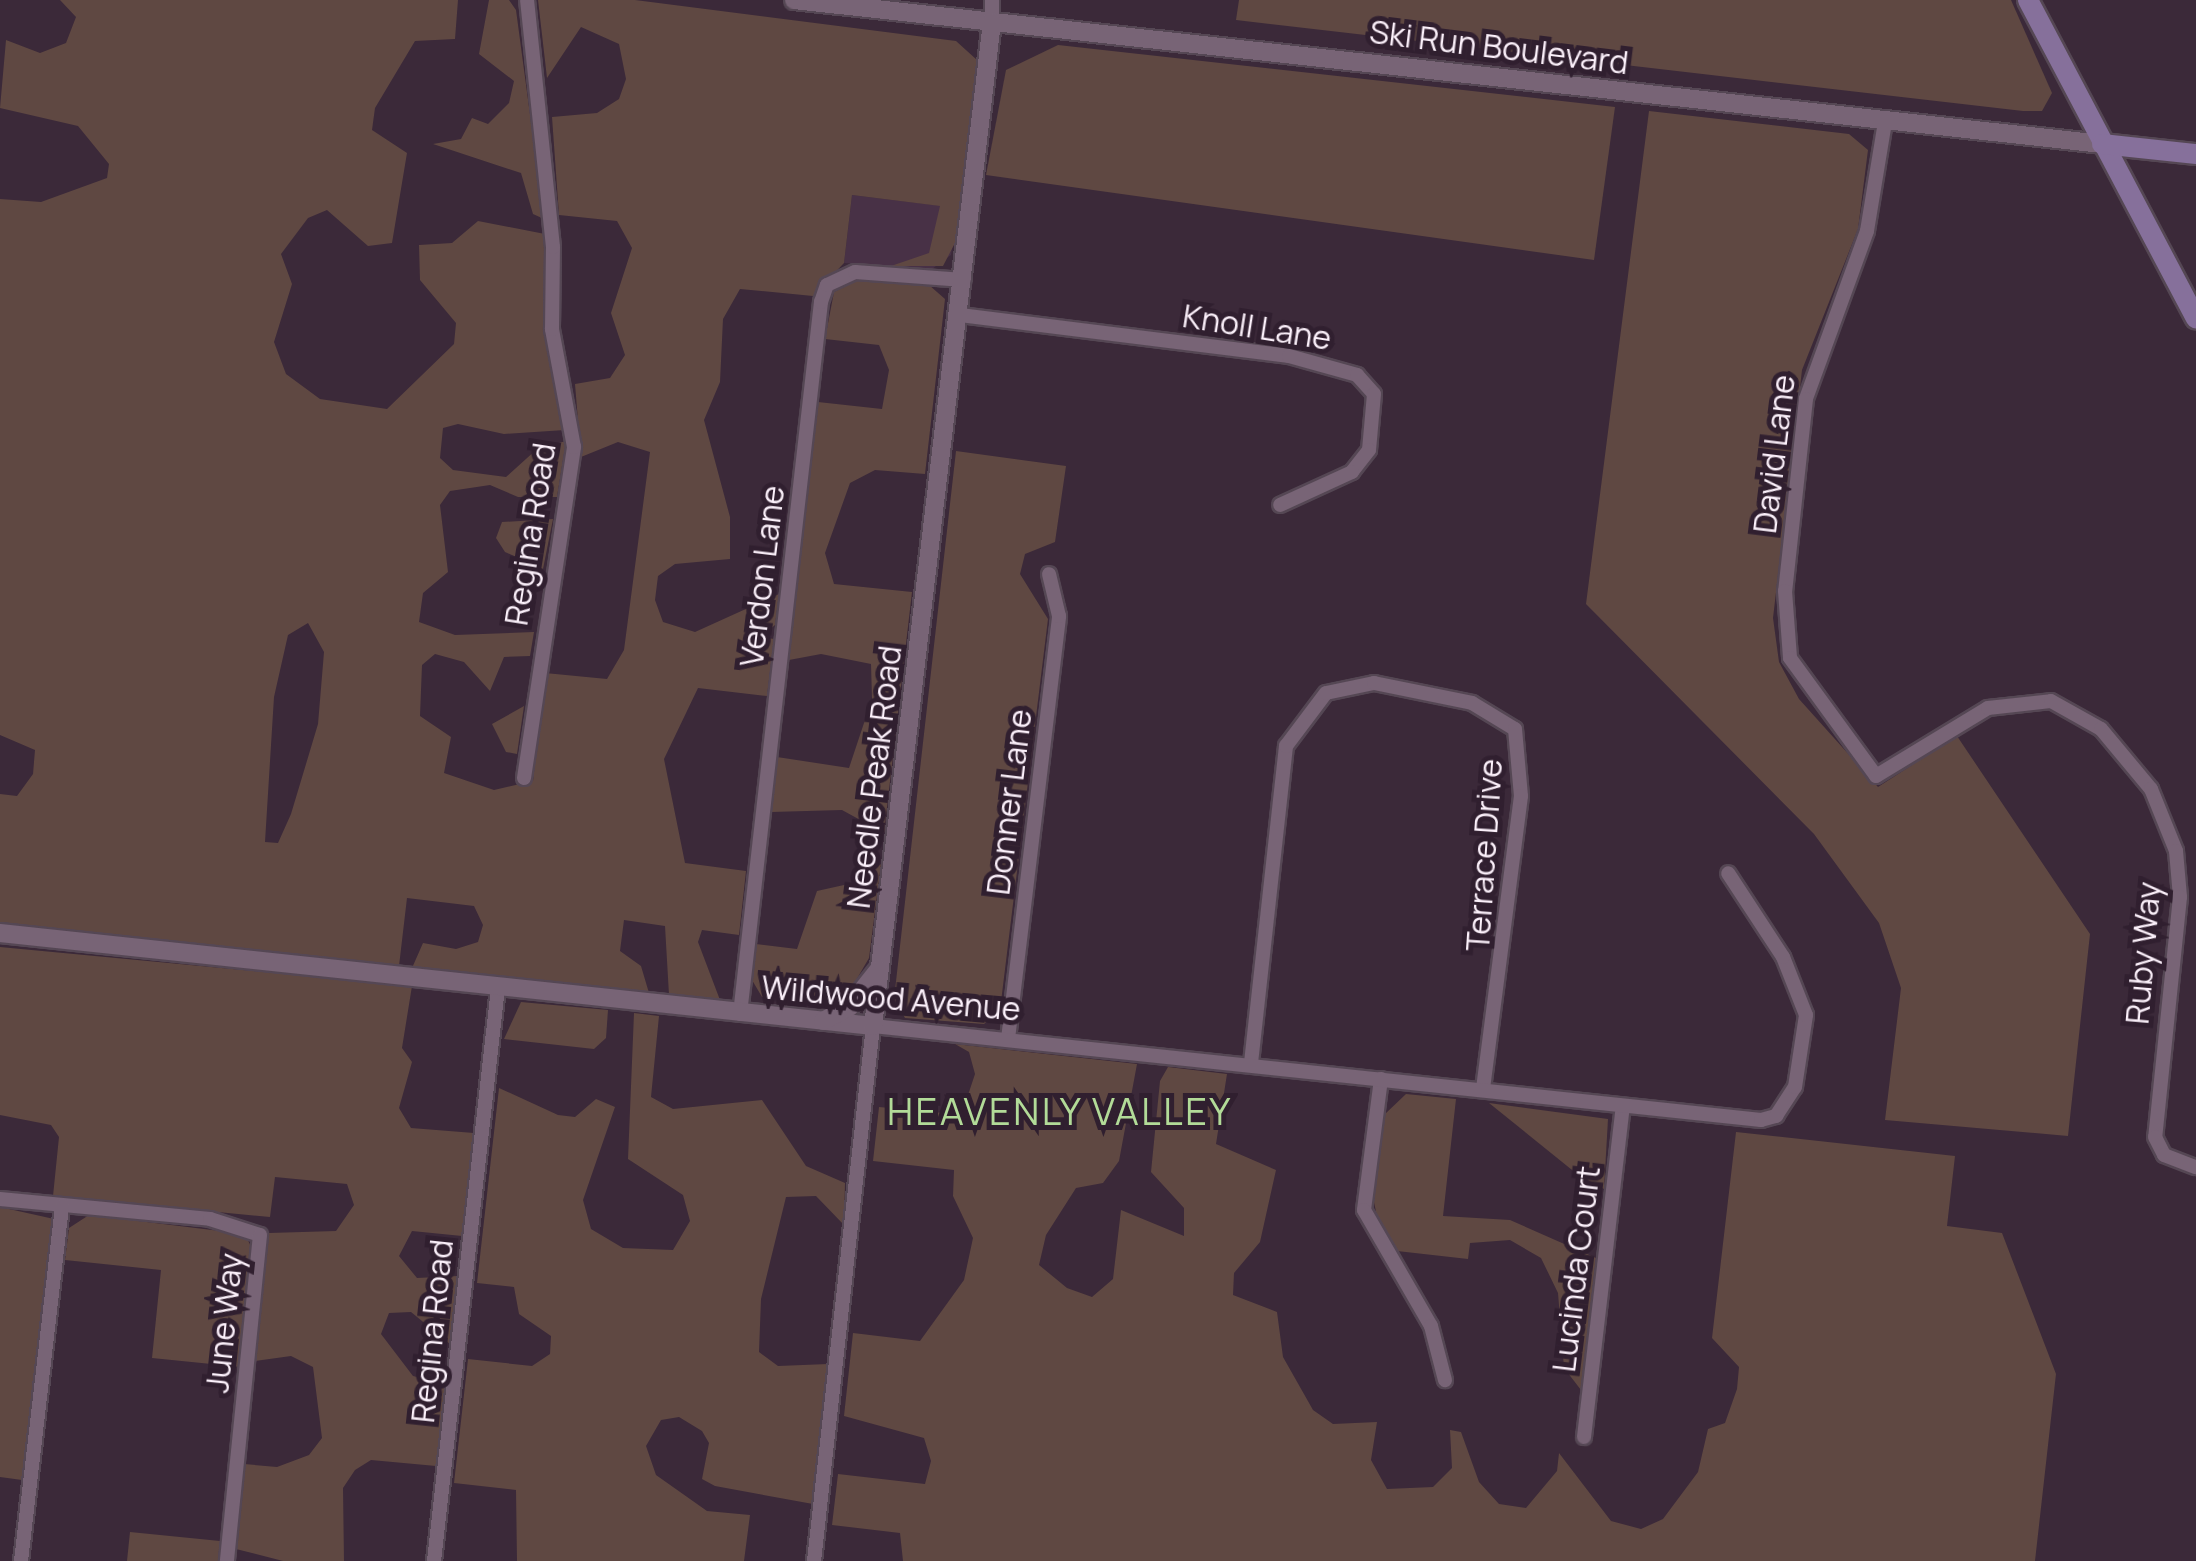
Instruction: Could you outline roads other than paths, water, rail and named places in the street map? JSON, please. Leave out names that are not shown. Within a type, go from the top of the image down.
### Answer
[{"type":"main road","points":[[2028,0],[2196,318]]},
{"type":"main road","name":"Ski Run Boulevard","points":[[2102,144],[2196,154]]},
{"type":"street","name":"Regina Road","points":[[524,778],[574,447],[552,328],[552,232],[527,0]]},
{"type":"street","name":"Ski Run Boulevard","points":[[794,0],[2102,144]]},
{"type":"street","name":"Needle Peak Road","points":[[814,1561],[873,1026],[964,280],[992,0]]},
{"type":"street","name":"David Lane","points":[[1876,776],[1804,686],[1790,658],[1784,592],[1815,355],[1867,230],[1885,122]]},
{"type":"street","name":"Verdon Lane","points":[[740,1014],[821,302],[827,286],[855,272],[964,280]]},
{"type":"street","name":"Knoll Lane","points":[[960,315],[1289,356],[1357,375],[1374,394],[1369,450],[1352,472],[1280,504]]},
{"type":"street","name":"Donner Lane","points":[[1008,1039],[1060,616],[1049,574]]},
{"type":"street","name":"Terrace Drive","points":[[1251,1063],[1286,746],[1326,693],[1374,684],[1472,702],[1515,729],[1521,796],[1483,1090]]},
{"type":"street","name":"Ruby Way","points":[[1876,776],[1988,708],[2052,701],[2101,729],[2151,790],[2176,851],[2180,897],[2156,1111],[2164,1155],[2196,1168]]},
{"type":"street","name":"Wildwood Avenue","points":[[0,933],[740,1014],[1251,1063],[1622,1107],[1776,1116],[1795,1087],[1806,1016],[1784,957],[1728,873]]},
{"type":"street","points":[[823,1021],[850,1007],[881,964]]},
{"type":"street","name":"Regina Road","points":[[434,1561],[498,988]]},
{"type":"street","points":[[1381,1080],[1364,1210],[1431,1326],[1445,1380]]},
{"type":"street","name":"Lucinda Court","points":[[1584,1437],[1622,1107]]},
{"type":"street","name":"June Way","points":[[0,1199],[210,1219],[260,1235],[226,1561]]},
{"type":"street","points":[[21,1561],[62,1204]]},
{"type":"district","name":"HEAVENLY VALLEY","points":[[1060,1111]]}]
